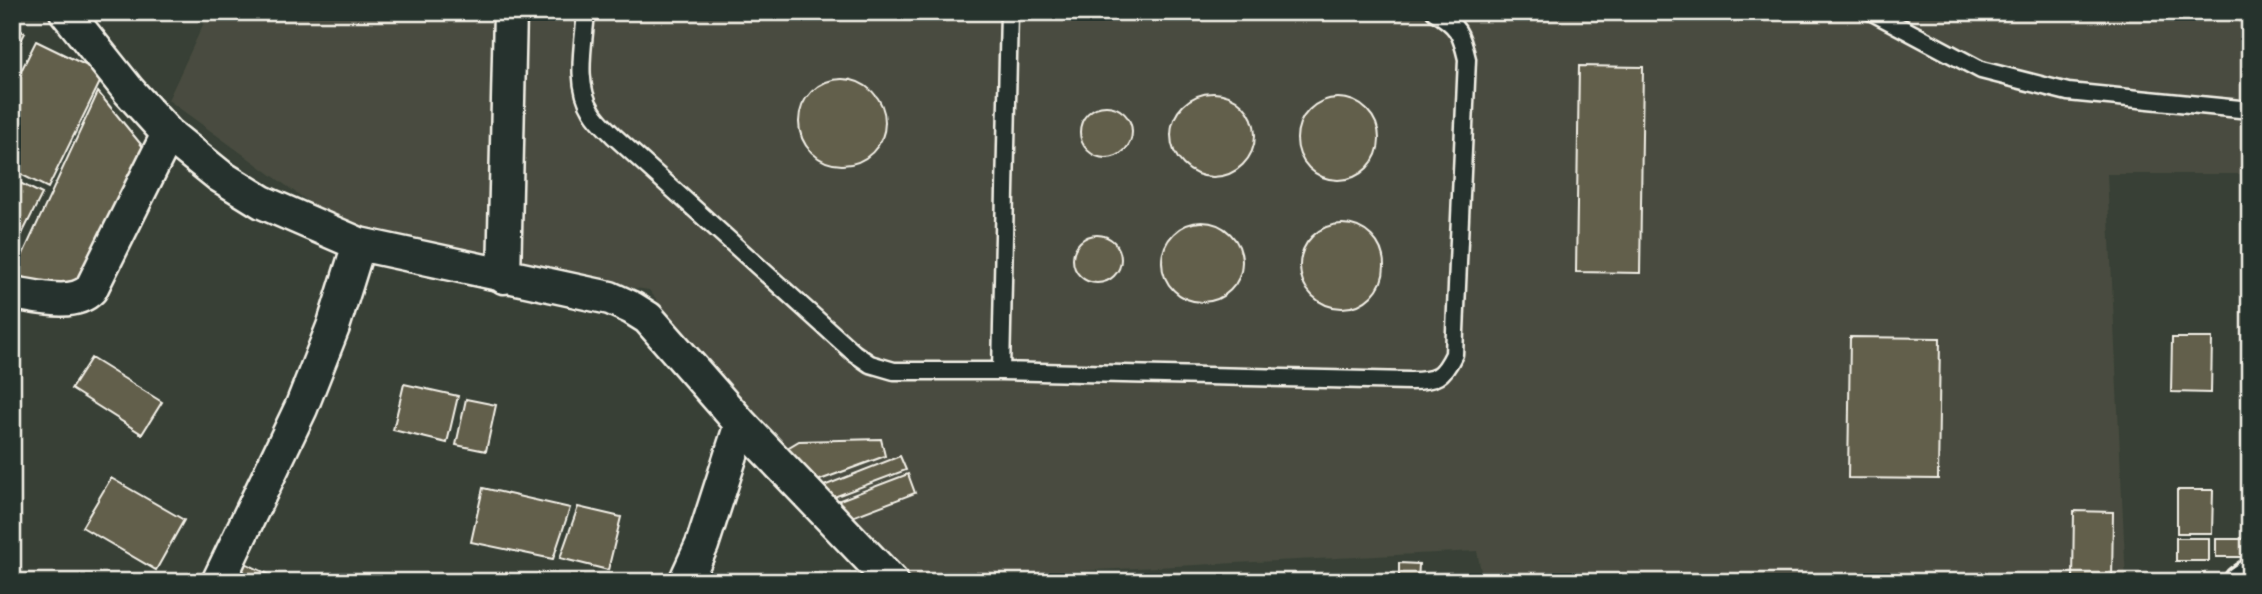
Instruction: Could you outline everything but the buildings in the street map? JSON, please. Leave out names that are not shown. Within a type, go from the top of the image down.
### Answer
[{"type":"street","points":[[504,277],[510,12]]},
{"type":"street","points":[[80,19],[129,91],[168,134],[220,176],[261,202],[359,244],[610,298],[648,318],[741,424],[891,582]]},
{"type":"street","points":[[12,293],[67,299],[86,294],[168,134]]},
{"type":"street","points":[[218,582],[301,408],[332,327],[359,244]]},
{"type":"street","points":[[685,582],[702,545],[741,424]]},
{"type":"street","points":[[2240,582],[2250,575]]},
{"type":"lane","points":[[586,12],[583,94],[592,112],[614,136],[854,353],[870,364],[894,371],[1410,381],[1427,381],[1445,372],[1454,354],[1467,59],[1462,35],[1451,22],[1435,12]]},
{"type":"lane","points":[[1001,371],[1009,12]]},
{"type":"lane","points":[[1872,12],[1981,70],[2068,92],[2250,110]]},
{"type":"shaded area","points":[[209,12],[2250,12],[2250,174],[2107,174],[2126,582],[1483,582],[1477,551],[876,581],[649,290],[513,270],[335,221],[168,100]]}]
